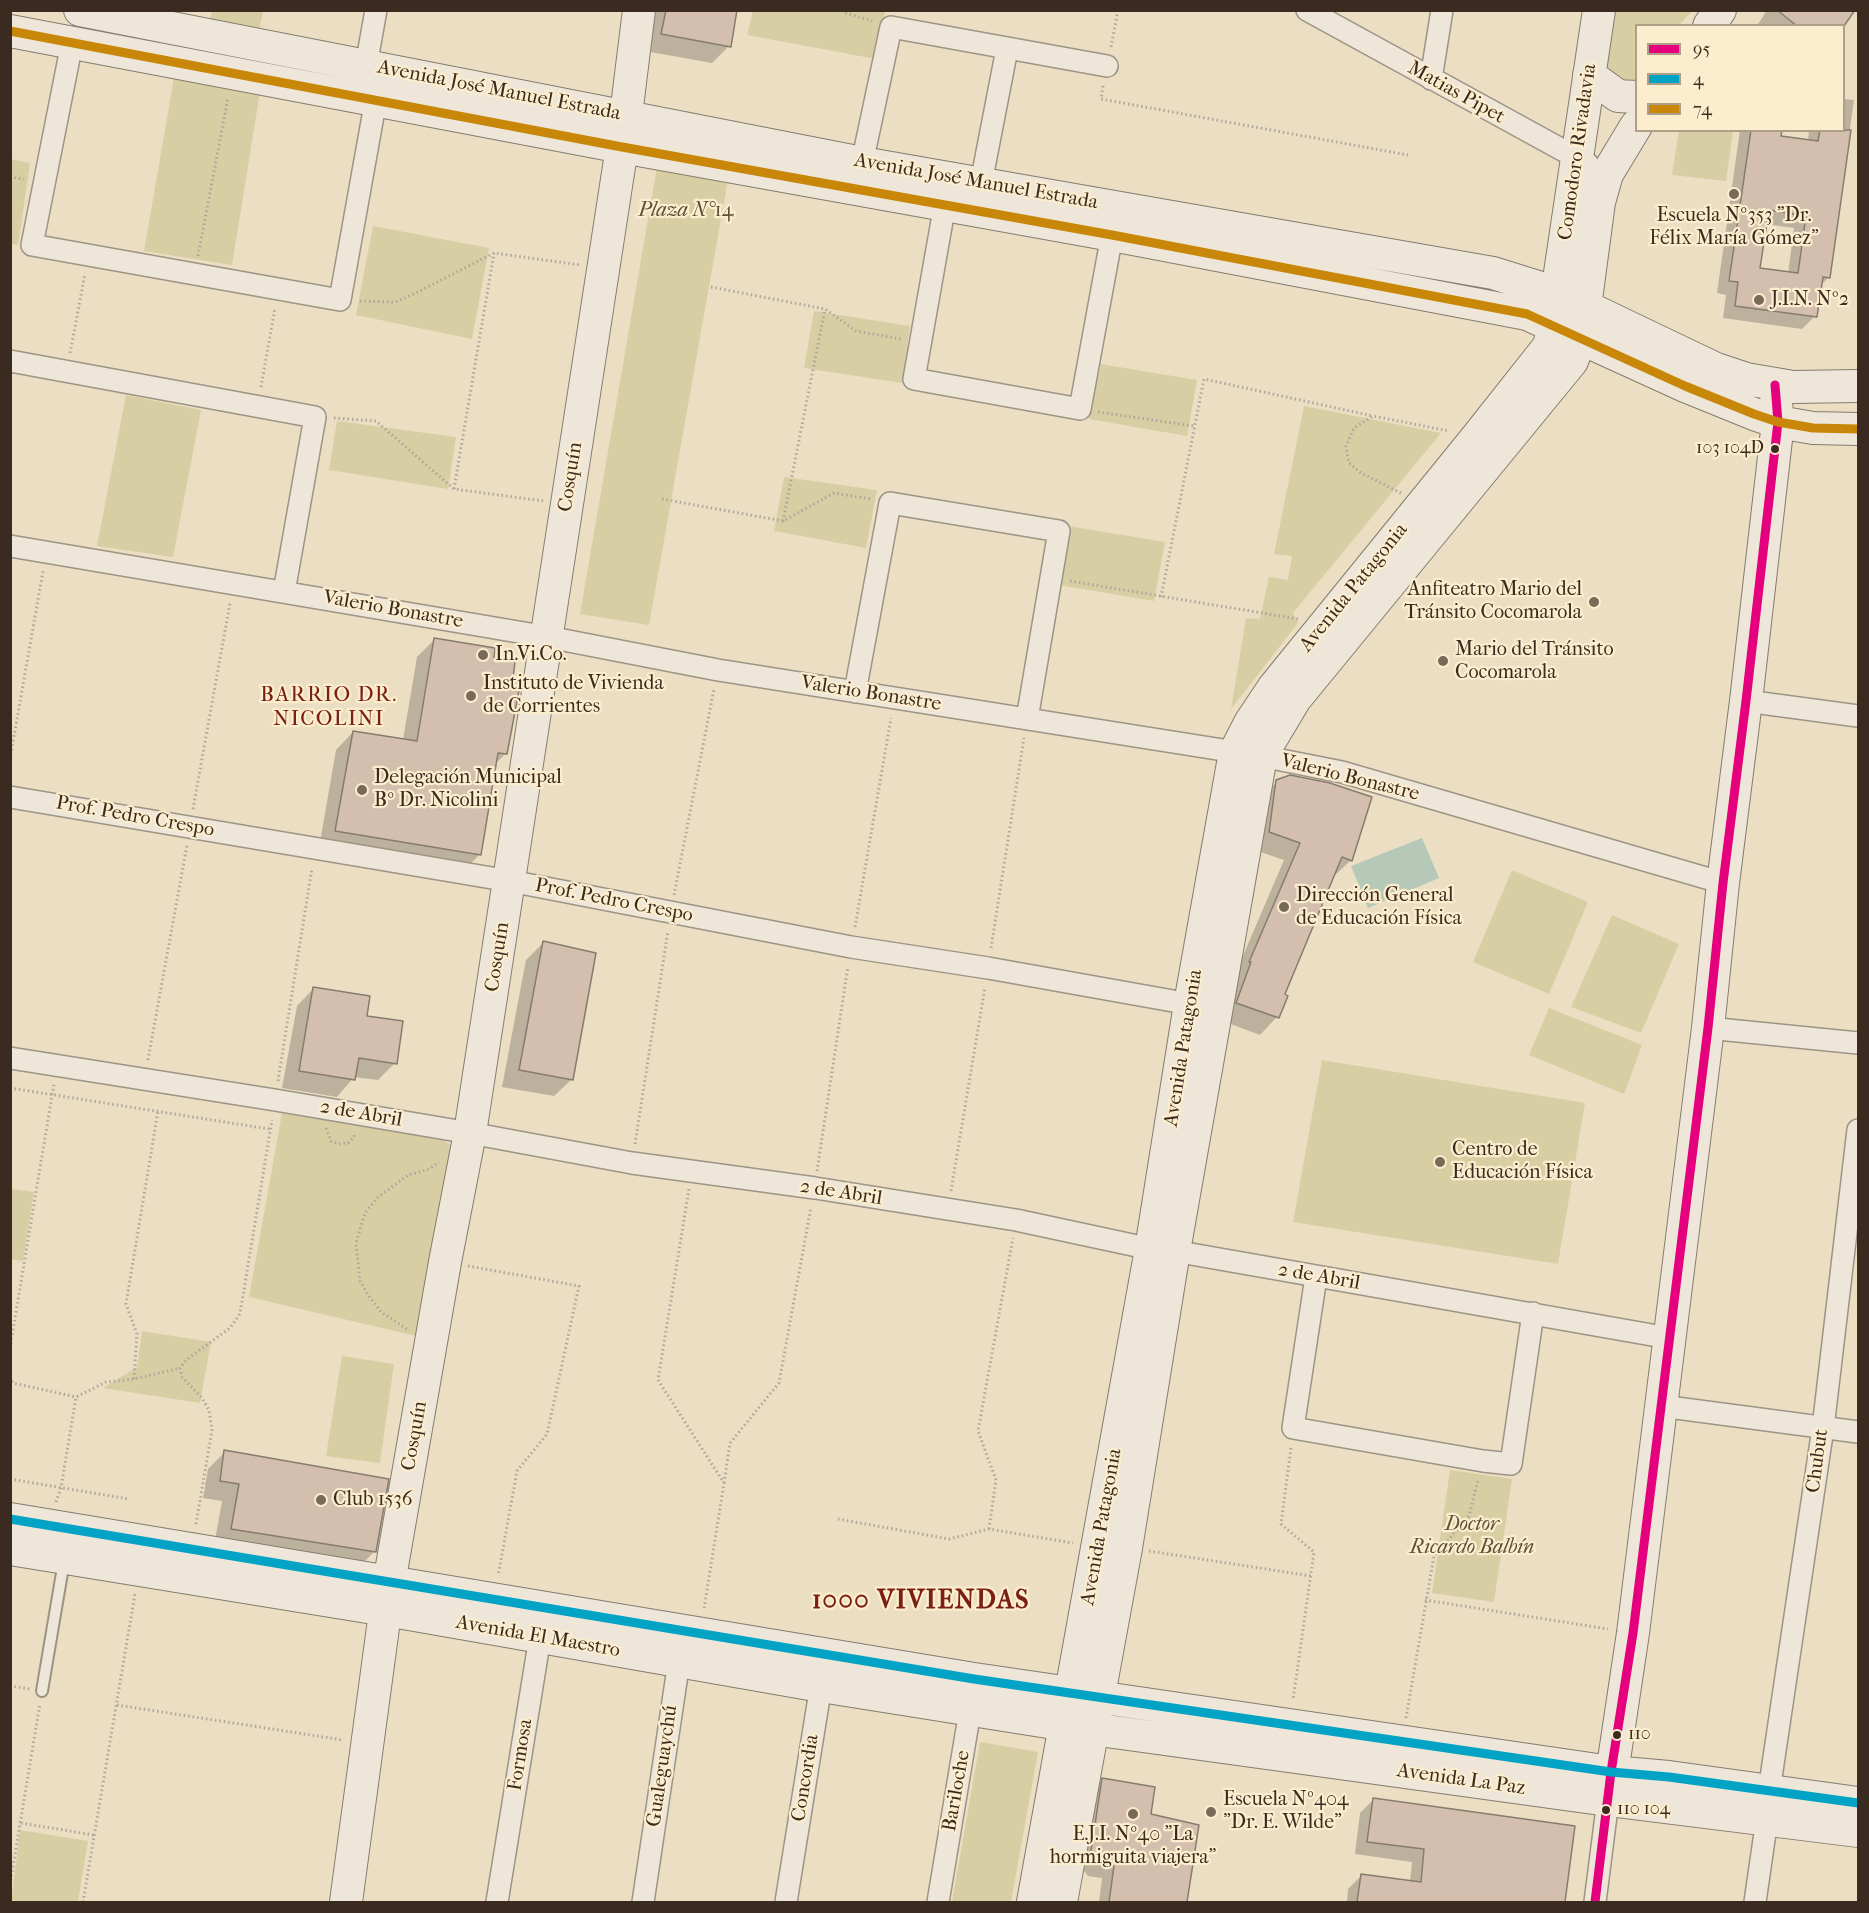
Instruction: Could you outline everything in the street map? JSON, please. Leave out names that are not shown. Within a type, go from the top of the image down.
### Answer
[{"type":"main road","name":"Cosquín","points":[[346,1902],[388,1596],[445,1262],[470,1133],[548,636],[566,504],[622,147],[639,10]]},
{"type":"main road","name":"Comodoro Rivadavia","points":[[1571,300],[1578,160],[1599,10]]},
{"type":"main road","points":[[1710,24],[1720,10]]},
{"type":"main road","name":"Avenida José Manuel Estrada","points":[[81,11],[625,115],[862,163],[1493,273],[1571,300],[1716,369],[1746,379],[1775,385],[1858,386]]},
{"type":"main road","name":"Avenida José Manuel Estrada","points":[[10,31],[1527,314],[1685,386],[1778,422],[1813,428],[1858,429]]},
{"type":"main road","points":[[1589,75],[1618,96],[1635,97]]},
{"type":"main road","points":[[1571,300],[1607,174],[1635,128]]},
{"type":"main road","name":"Avenida Patagonia","points":[[1248,754],[1572,361],[1568,331],[1571,300]]},
{"type":"main road","name":"Avenida Patagonia","points":[[1033,1902],[1078,1726],[1112,1548],[1203,1006],[1248,754],[1250,723],[1274,687],[1549,346],[1568,331]]},
{"type":"main road","points":[[1609,1786],[1633,1633],[1708,1028],[1778,422],[1775,385]]},
{"type":"main road","name":"Avenida El Maestro","points":[[10,1519],[138,1571],[388,1596],[494,1598],[543,1622],[679,1661],[821,1686],[972,1694],[1085,1694]]},
{"type":"main road","name":"Avenida El Maestro","points":[[10,1549],[63,1540],[192,1550],[388,1596],[543,1622],[692,1632],[826,1654],[1078,1726]]},
{"type":"main road","name":"Avenida La Paz","points":[[1085,1694],[1402,1740],[1609,1786]]},
{"type":"main road","name":"Avenida Patagonia","points":[[1061,1902],[1078,1726]]},
{"type":"main road","name":"Avenida La Paz","points":[[1078,1726],[1768,1805],[1858,1803]]},
{"type":"main road","name":"Avenida La Paz","points":[[1768,1805],[1858,1831]]},
{"type":"street","points":[[366,66],[376,10]]},
{"type":"street","name":"Matias Pipet","points":[[1307,10],[1607,174]]},
{"type":"street","points":[[1431,79],[1442,10]]},
{"type":"street","points":[[862,163],[891,27],[1107,66]]},
{"type":"street","points":[[72,43],[32,245],[340,300],[376,99]]},
{"type":"street","points":[[981,183],[1007,49]]},
{"type":"street","points":[[945,204],[914,378],[1080,409],[1112,235]]},
{"type":"street","points":[[10,361],[315,417],[284,592]]},
{"type":"street","points":[[855,692],[890,503],[1059,531],[1028,719]]},
{"type":"street","name":"Valerio Bonastre","points":[[10,546],[548,636],[718,670],[1248,754],[1342,772],[1723,883]]},
{"type":"street","points":[[1746,701],[1858,716]]},
{"type":"street","name":"Prof. Pedro Crespo","points":[[10,797],[510,881],[851,947],[988,968],[1203,1006]]},
{"type":"street","points":[[1708,1028],[1858,1043]]},
{"type":"street","name":"2 de Abril","points":[[10,1058],[145,1078],[691,1173],[815,1188],[1016,1220],[1163,1250],[1670,1338]]},
{"type":"street","name":"Chubut","points":[[1755,1902],[1823,1428],[1858,1130]]},
{"type":"street","points":[[1316,1277],[1293,1428],[1483,1461],[1511,1464],[1533,1313]]},
{"type":"street","points":[[1661,1406],[1858,1432]]},
{"type":"street","name":"Formosa","points":[[497,1902],[543,1622]]},
{"type":"street","name":"Gualeguaychú","points":[[643,1902],[679,1661],[692,1632]]},
{"type":"street","name":"Concordia","points":[[786,1902],[826,1654]]},
{"type":"street","name":"Bariloche","points":[[938,1902],[972,1694]]},
{"type":"street","points":[[1595,1902],[1609,1786]]},
{"type":"lane","points":[[42,1691],[63,1540]]},
{"type":"path","points":[[843,10],[843,12],[891,27]]},
{"type":"path","points":[[1119,10],[1101,99],[1408,155]]},
{"type":"path","points":[[195,273],[232,72]]},
{"type":"path","points":[[454,489],[494,253]]},
{"type":"path","points":[[340,300],[395,302],[494,253],[603,269]]},
{"type":"path","points":[[66,370],[89,255]]},
{"type":"path","points":[[711,287],[825,309],[856,331],[920,342]]},
{"type":"path","points":[[258,406],[279,289]]},
{"type":"path","points":[[783,521],[825,309]]},
{"type":"path","points":[[1161,597],[1204,379],[1477,437]]},
{"type":"path","points":[[1080,409],[1194,426]]},
{"type":"path","points":[[1373,416],[1354,428],[1346,446],[1349,463],[1361,473],[1423,503]]},
{"type":"path","points":[[315,417],[376,421],[454,489],[566,504]]},
{"type":"path","points":[[662,499],[783,521],[834,493],[890,503]]},
{"type":"path","points":[[10,759],[46,552]]},
{"type":"path","points":[[1051,578],[1326,623]]},
{"type":"path","points":[[145,1078],[233,583]]},
{"type":"path","points":[[10,1377],[13,1383],[76,1397],[106,1382],[134,1379],[180,1368],[186,1360],[230,1328],[240,1314],[316,848]]},
{"type":"path","points":[[10,1348],[57,1065]]},
{"type":"path","points":[[10,1088],[270,1129]]},
{"type":"path","points":[[134,1379],[137,1334],[126,1304],[158,1111]]},
{"type":"path","points":[[326,1126],[331,1141],[338,1144],[348,1143],[354,1137],[355,1131]]},
{"type":"path","points":[[413,1331],[395,1323],[381,1312],[368,1295],[360,1281],[356,1243],[365,1213],[377,1198],[408,1175],[429,1169],[440,1161]]},
{"type":"path","points":[[691,1173],[658,1380],[724,1482]]},
{"type":"path","points":[[692,1632],[724,1482],[730,1443],[779,1383],[815,1188]]},
{"type":"path","points":[[989,1529],[996,1480],[978,1431],[1016,1220]]},
{"type":"path","points":[[445,1262],[579,1286],[547,1434],[517,1471],[494,1598]]},
{"type":"path","points":[[180,1368],[182,1377],[202,1398],[209,1410],[212,1430],[192,1550]]},
{"type":"path","points":[[63,1540],[61,1488],[76,1397]]},
{"type":"path","points":[[1290,1724],[1314,1552],[1281,1524],[1293,1428]]},
{"type":"path","points":[[1402,1740],[1434,1556],[1469,1516],[1483,1461]]},
{"type":"path","points":[[10,1479],[128,1499]]},
{"type":"path","points":[[838,1519],[950,1539],[989,1529],[1311,1576]]},
{"type":"path","points":[[83,1902],[138,1571]]},
{"type":"path","points":[[1425,1600],[1633,1633]]},
{"type":"path","points":[[10,1686],[42,1691],[10,1885]]},
{"type":"path","points":[[117,1705],[368,1744]]},
{"type":"path","points":[[21,1823],[94,1835]]},
{"type":"green space","points":[[212,11],[263,11],[258,37],[209,27]]},
{"type":"green space","points":[[753,11],[885,11],[876,59],[747,35]]},
{"type":"green space","points":[[1605,11],[1692,11],[1680,24],[1635,24],[1635,79],[1631,85],[1593,77]]},
{"type":"green space","points":[[174,78],[260,92],[232,265],[144,251]]},
{"type":"green space","points":[[1679,132],[1733,132],[1726,181],[1672,175]]},
{"type":"green space","points":[[11,159],[30,163],[18,245],[11,244]]},
{"type":"green space","name":"Plaza N°14","points":[[658,161],[729,174],[649,625],[580,614]]},
{"type":"green space","points":[[373,226],[489,248],[472,339],[356,315]]},
{"type":"green space","points":[[814,311],[910,326],[902,383],[804,368]]},
{"type":"green space","points":[[1101,364],[1197,380],[1187,436],[1089,419]]},
{"type":"green space","points":[[126,395],[201,410],[173,557],[97,546]]},
{"type":"green space","points":[[1304,406],[1441,433],[1293,613],[1298,623],[1231,709],[1246,618],[1260,619],[1269,577],[1288,580],[1292,556],[1274,554]]},
{"type":"green space","points":[[337,421],[456,437],[448,489],[329,470]]},
{"type":"green space","points":[[784,477],[877,490],[866,548],[774,531]]},
{"type":"green space","points":[[1068,526],[1165,542],[1154,601],[1059,585]]},
{"type":"green space","points":[[1512,870],[1588,902],[1549,994],[1473,962]]},
{"type":"green space","points":[[1612,915],[1679,944],[1641,1033],[1571,1007]]},
{"type":"green space","points":[[1549,1008],[1642,1045],[1624,1094],[1529,1055]]},
{"type":"green space","name":"Centro de Educación Física","points":[[1322,1060],[1585,1103],[1558,1264],[1293,1222]]},
{"type":"green space","points":[[282,1113],[439,1138],[451,1145],[454,1159],[425,1338],[249,1297]]},
{"type":"green space","points":[[11,1189],[34,1192],[23,1261],[11,1259]]},
{"type":"green space","points":[[142,1331],[211,1342],[200,1403],[103,1388],[137,1367]]},
{"type":"green space","points":[[342,1356],[394,1364],[380,1463],[326,1456]]},
{"type":"green space","name":"Doctor Ricardo Balbín","points":[[1450,1470],[1512,1479],[1494,1602],[1432,1593]]},
{"type":"green space","points":[[980,1742],[1038,1752],[1011,1902],[952,1902]]},
{"type":"green space","points":[[20,1830],[88,1841],[78,1902],[11,1902]]},
{"type":"shaded area","points":[[1422,838],[1439,878],[1368,908],[1351,866]]},
{"type":"building","points":[[666,10],[737,10],[731,47],[661,34]]},
{"type":"building","points":[[1777,10],[1855,10],[1845,25],[1794,24]]},
{"type":"building","points":[[1851,130],[1830,278],[1823,277],[1817,317],[1735,306],[1738,282],[1729,281],[1751,132],[1782,132],[1781,136],[1818,141],[1820,132]],"holes":[[[1769,210],[1806,216],[1798,273],[1760,268]]]},
{"type":"building","points":[[434,638],[495,648],[494,658],[515,661],[513,679],[521,680],[507,754],[498,753],[481,855],[335,831],[353,731],[417,741]]},
{"type":"building","points":[[1290,775],[1330,783],[1372,797],[1352,861],[1342,857],[1285,994],[1288,996],[1279,1018],[1236,1003],[1251,962],[1249,962],[1300,843],[1269,832],[1276,780]]},
{"type":"building","points":[[543,941],[596,953],[573,1080],[519,1070]]},
{"type":"building","points":[[313,987],[370,996],[367,1016],[403,1021],[397,1064],[359,1058],[355,1080],[299,1071]]},
{"type":"building","points":[[224,1450],[389,1479],[376,1552],[231,1529],[239,1484],[220,1481]]},
{"type":"building","points":[[1102,1778],[1155,1787],[1151,1814],[1199,1825],[1187,1902],[1109,1902],[1114,1866],[1101,1864],[1091,1851]]},
{"type":"building","points":[[1373,1798],[1575,1826],[1565,1902],[1357,1902],[1361,1874],[1421,1882],[1424,1849],[1367,1842]]},
{"type":"transit line","name":"74","points":[[10,31],[1527,314],[1685,386],[1754,414],[1778,422],[1813,428],[1858,429]]},
{"type":"transit line","name":"95","points":[[1595,1902],[1611,1772],[1633,1633],[1708,1028],[1778,422],[1775,385]]},
{"type":"transit line","name":"4","points":[[10,1519],[974,1679],[1611,1772],[1669,1777],[1858,1803]]},
{"type":"place","name":"Escuela Nº353 \"Dr. Félix María Gómez\"","points":[[1734,194]]},
{"type":"place","name":"J.I.N. Nº2","points":[[1759,300]]},
{"type":"place","name":"103 104D","points":[[1775,449]]},
{"type":"place","name":"Anfiteatro Mario del Tránsito Cocomarola","points":[[1594,602]]},
{"type":"place","name":"In.Vi.Co.","points":[[483,655]]},
{"type":"place","name":"Mario del Tránsito Cocomarola","points":[[1443,661]]},
{"type":"place","name":"Instituto de Vivienda de Corrientes","points":[[471,696]]},
{"type":"place","name":"Delegación Municipal Bº Dr. Nicolini","points":[[362,790]]},
{"type":"place","name":"Dirección General de Educación Física","points":[[1284,907]]},
{"type":"place","name":"Centro de Educación Física","points":[[1440,1162]]},
{"type":"place","name":"Club 1536","points":[[321,1500]]},
{"type":"place","name":"110","points":[[1617,1735]]},
{"type":"place","name":"110 104","points":[[1606,1810]]},
{"type":"place","name":"Escuela Nº404 \"Dr. E. Wilde\"","points":[[1211,1812]]},
{"type":"place","name":"E.J.I. Nº40 \"La hormiguita viajera\"","points":[[1133,1814]]},
{"type":"district","name":"BARRIO DR. NICOLINI","points":[[329,708]]},
{"type":"district","name":"1000 VIVIENDAS","points":[[921,1602]]}]
